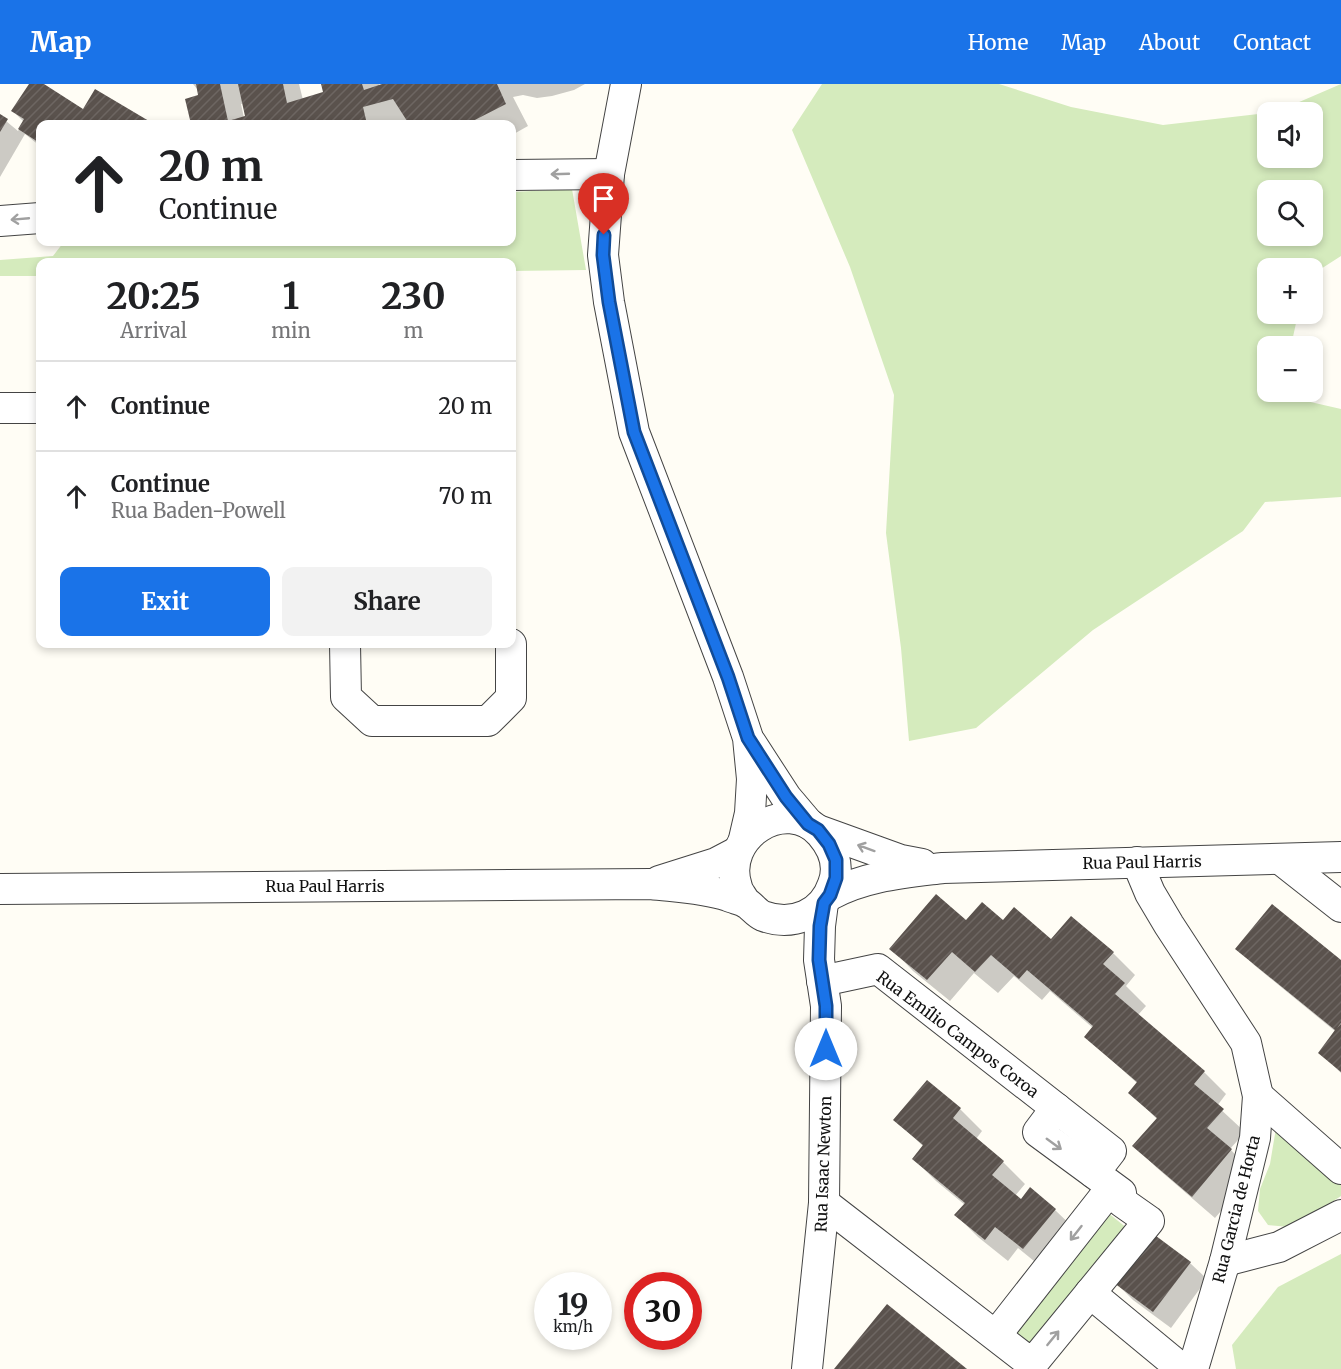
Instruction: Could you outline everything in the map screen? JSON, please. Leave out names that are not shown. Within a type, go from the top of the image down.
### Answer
[{"type":"street","points":[[626,84],[609,174],[603,255],[609,302],[634,432],[728,677],[748,738],[753,779],[750,813],[734,869],[737,887],[746,903]]},
{"type":"street","points":[[516,175],[609,174]]},
{"type":"street","points":[[0,221],[36,218]]},
{"type":"street","points":[[0,408],[36,408]]},
{"type":"street","points":[[345,648],[346,697],[372,721],[488,721],[512,698],[511,648]]},
{"type":"street","points":[[651,884],[725,895],[746,903],[761,915],[780,920],[796,920],[811,914],[827,899],[836,878],[836,860],[829,844],[786,797],[748,738]]},
{"type":"street","points":[[651,884],[716,862],[740,845],[757,827],[773,820],[791,819],[813,827]]},
{"type":"street","name":"Rua Paul Harris","points":[[813,827],[901,860],[943,868]]},
{"type":"street","name":"Rua Paul Harris","points":[[827,899],[847,885],[864,880],[891,874],[943,868],[1341,857]]},
{"type":"street","points":[[1280,859],[1341,907]]},
{"type":"street","name":"Rua Garcia de Horta","points":[[1137,862],[1150,893],[1169,925],[1246,1043],[1258,1096],[1255,1138],[1225,1261],[1193,1369]]},
{"type":"street","name":"Rua Paul Harris","points":[[0,889],[651,884]]},
{"type":"street","name":"Rua Isaac Newton","points":[[807,1369],[824,1203],[826,1006],[821,970],[820,926],[827,899]]},
{"type":"street","points":[[780,920],[821,970]]},
{"type":"street","name":"Rua Emílio Campos Coroa","points":[[821,970],[878,969],[1111,1151],[1103,1180],[996,1335]]},
{"type":"street","points":[[1258,1096],[1341,1169]]},
{"type":"street","points":[[824,1203],[1032,1364],[1149,1221],[1122,1202],[1121,1193],[1103,1180]]},
{"type":"street","points":[[1225,1261],[1279,1247],[1341,1215]]},
{"type":"street","points":[[1090,1293],[1182,1369]]},
{"type":"green space","points":[[822,84],[999,84],[1071,107],[1163,125],[1257,114],[1257,168],[1323,168],[1323,102],[1299,102],[1341,84],[1341,256],[1323,268],[1323,258],[1257,258],[1257,324],[1296,324],[1293,336],[1257,336],[1257,402],[1310,402],[1341,409],[1341,497],[1265,502],[1243,531],[1093,630],[976,728],[909,741],[901,648],[886,533],[894,395],[850,267],[792,130]]},
{"type":"green space","points":[[572,189],[586,270],[516,271],[516,258],[36,258],[36,276],[0,276],[0,260],[53,256],[61,246],[516,246],[516,192]]},
{"type":"green space","points":[[1276,1128],[1341,1183],[1341,1196],[1289,1227],[1268,1225],[1258,1211],[1260,1189],[1270,1164]]},
{"type":"green space","points":[[1107,1212],[1128,1229],[1028,1350],[1007,1333]]},
{"type":"green space","points":[[1341,1254],[1341,1369],[1236,1369],[1232,1345],[1278,1287]]},
{"type":"building","points":[[29,84],[44,84],[83,109],[95,89],[147,120],[36,120],[36,141],[18,129],[24,119],[11,111]]},
{"type":"building","points":[[196,84],[220,84],[228,120],[190,120],[185,99],[198,95]]},
{"type":"building","points":[[238,84],[283,84],[287,103],[323,92],[321,84],[362,84],[364,90],[382,84],[497,84],[506,104],[475,120],[406,120],[393,99],[363,107],[366,120],[231,120],[245,116]]},
{"type":"building","points":[[0,114],[8,119],[0,132]]},
{"type":"building","points":[[936,894],[966,920],[982,902],[1003,920],[1014,907],[1051,939],[1071,916],[1114,952],[1103,964],[1125,983],[1115,994],[1205,1071],[1194,1084],[1224,1109],[1207,1128],[1232,1149],[1192,1197],[1132,1146],[1157,1118],[1128,1093],[1137,1082],[1084,1037],[1093,1026],[1027,970],[1019,979],[991,955],[975,972],[952,952],[927,980],[889,949]]},
{"type":"building","points":[[1272,904],[1341,960],[1341,1023],[1337,1028],[1341,1024],[1341,1072],[1318,1053],[1335,1030],[1235,949]]},
{"type":"building","points":[[927,1080],[961,1108],[953,1118],[1004,1161],[992,1175],[1021,1199],[1030,1187],[1056,1209],[1023,1249],[995,1227],[985,1240],[954,1215],[965,1203],[912,1159],[923,1145],[893,1120]]},
{"type":"building","points":[[1152,1233],[1191,1262],[1153,1312],[1114,1283]]},
{"type":"building","points":[[887,1304],[967,1369],[834,1369]]},
{"type":"route","points":[[604,235],[603,255],[609,302],[634,432],[728,677],[748,738],[786,797],[808,824],[818,830],[829,844],[836,860],[836,878],[830,895],[824,903],[820,926],[819,960],[826,1006],[826,1049]]}]
